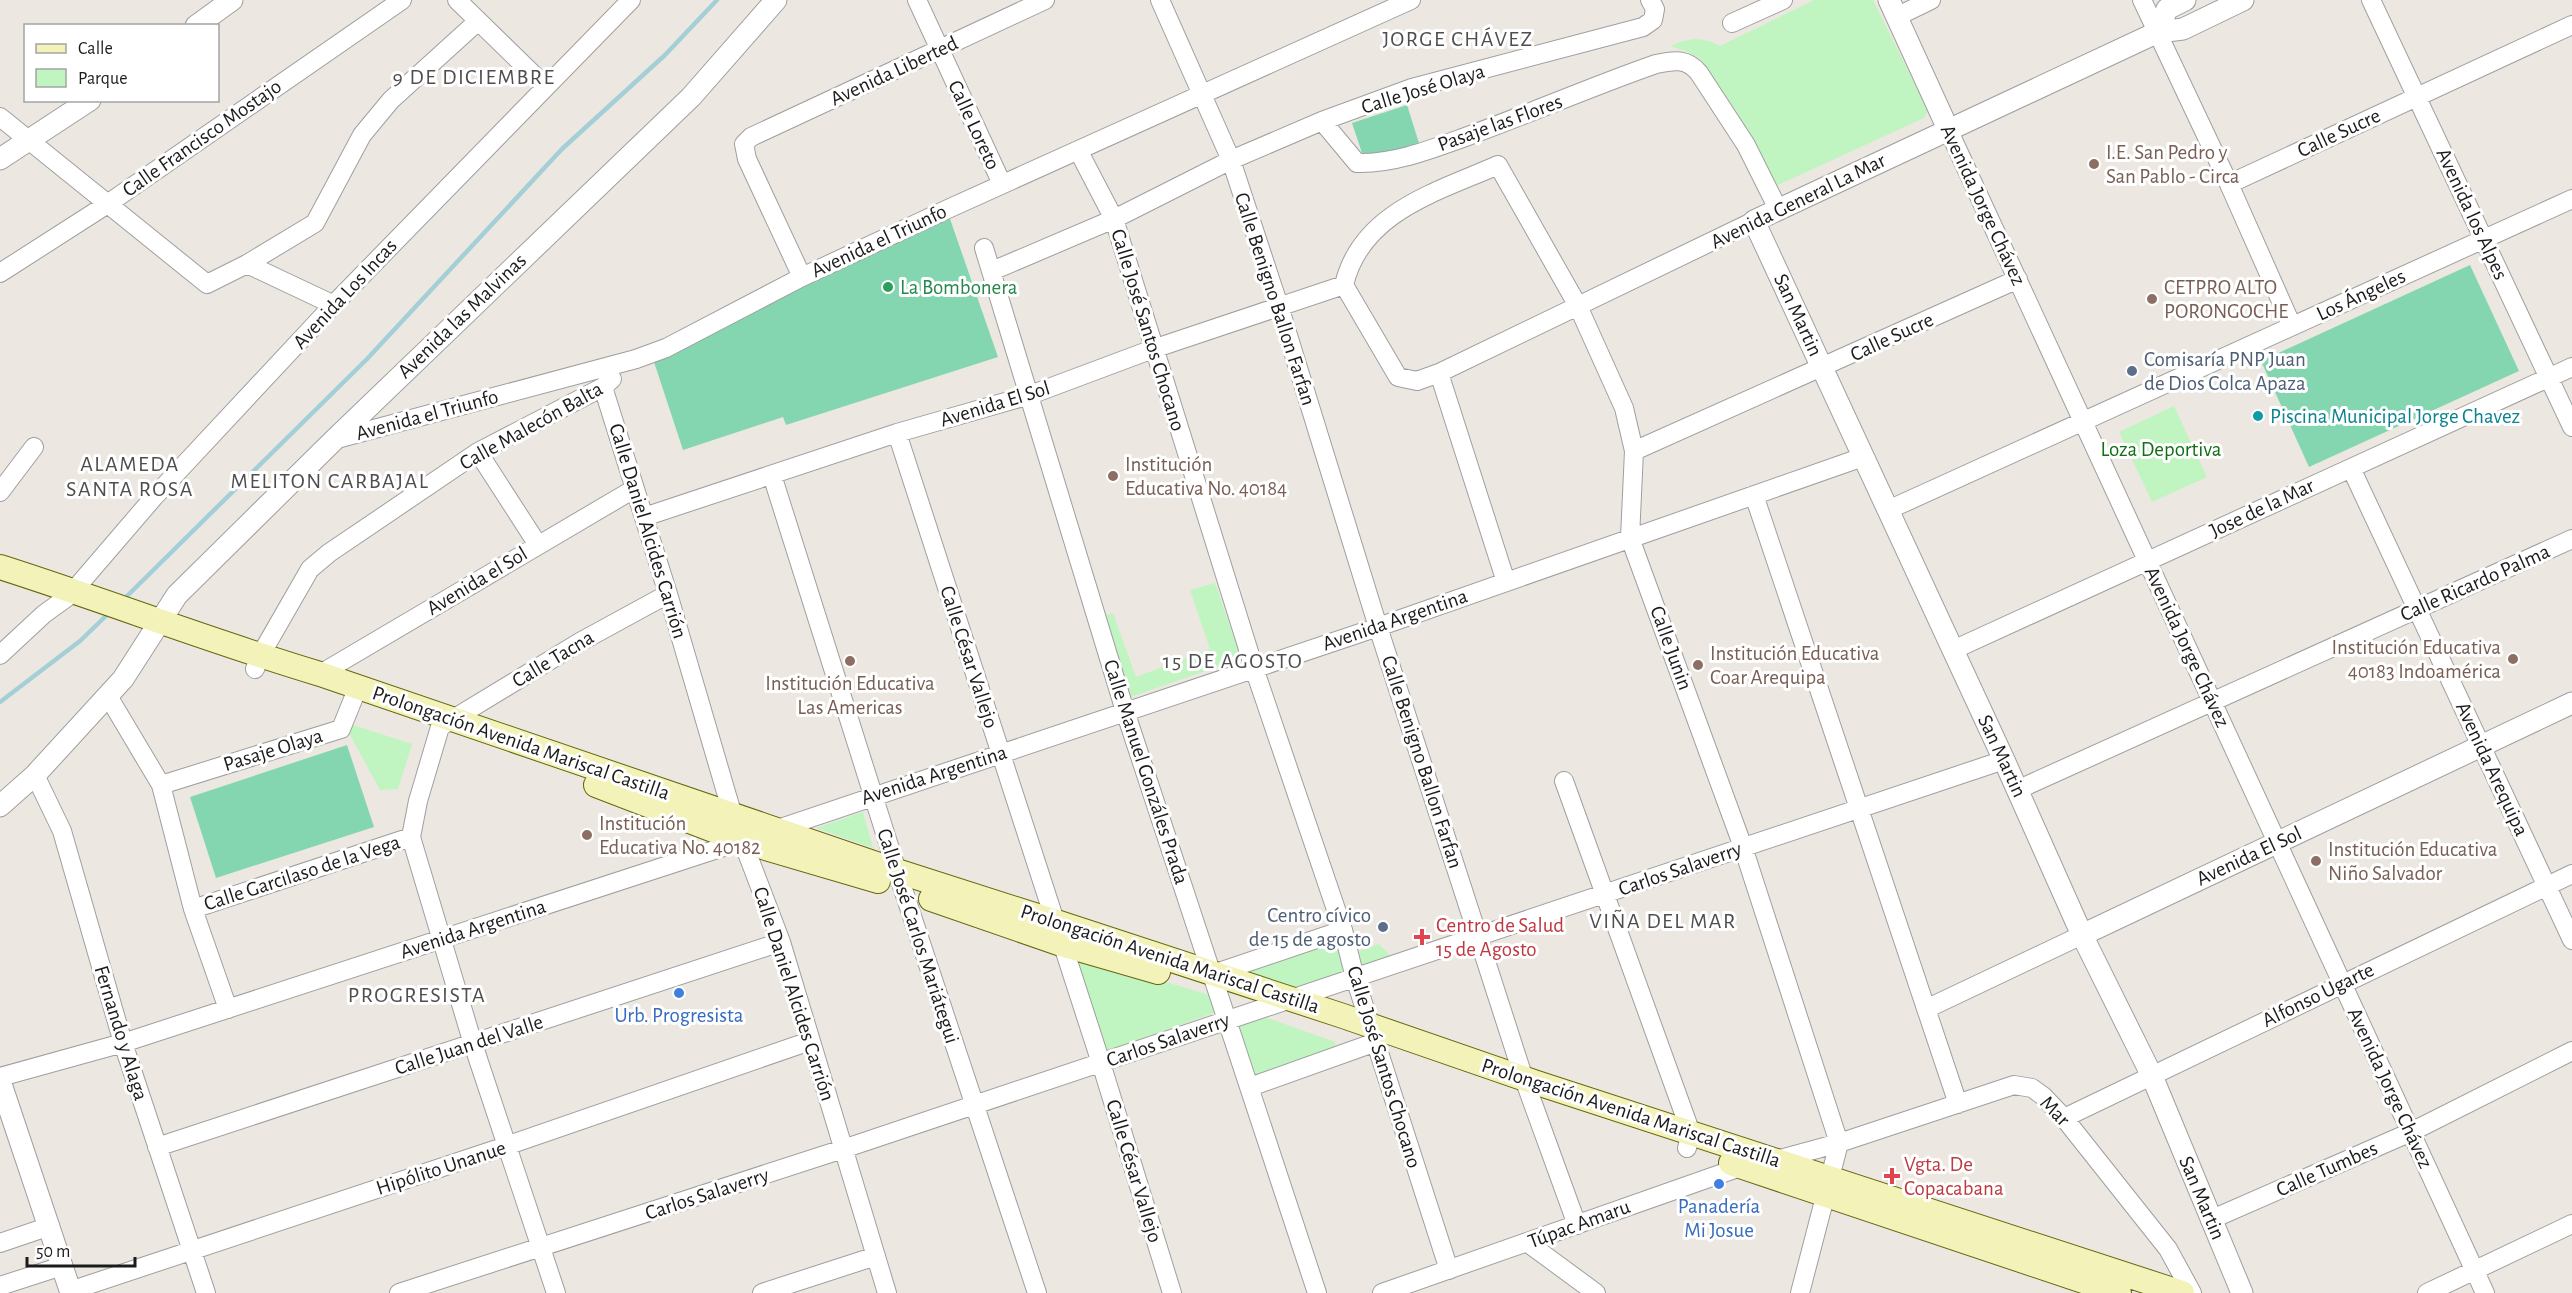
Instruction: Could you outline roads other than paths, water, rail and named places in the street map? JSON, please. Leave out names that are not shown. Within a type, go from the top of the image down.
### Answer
[{"type":"main road","points":[[0,567],[68,596]]},
{"type":"main road","points":[[0,583],[68,596]]},
{"type":"main road","name":"Prolongación Avenida Mariscal Castilla","points":[[68,596],[257,663],[773,829],[1061,944],[1216,982]]},
{"type":"main road","name":"Prolongación Avenida Mariscal Castilla","points":[[257,663],[320,674],[355,693]]},
{"type":"main road","name":"Prolongación Avenida Mariscal Castilla","points":[[447,723],[742,841],[1053,921],[1216,982],[1689,1140],[1776,1160],[1828,1186],[2119,1293]]},
{"type":"main road","name":"Prolongación Avenida Mariscal Castilla","points":[[1689,1140],[1740,1166],[1828,1186],[2140,1286],[2182,1293]]},
{"type":"street","points":[[199,24],[232,0]]},
{"type":"street","name":"Calle Francisco Mostajo","points":[[0,273],[106,205],[402,0]]},
{"type":"street","name":"Avenida las Malvinas","points":[[0,806],[35,775],[137,661],[145,623],[177,595],[333,441],[691,97],[776,0]]},
{"type":"street","name":"Calle Loreto","points":[[917,0],[1002,184]]},
{"type":"street","name":"Avenida Liberted","points":[[802,277],[747,159],[744,144],[750,137],[1045,0]]},
{"type":"street","name":"Calle Benigno Ballon Farfan","points":[[1160,0],[1231,160],[1279,306],[1378,627],[1527,1086],[1577,1225]]},
{"type":"street","name":"Calle José Olaya","points":[[992,271],[1114,219],[1231,160],[1323,121],[1412,88],[1643,27],[1653,20],[1655,9],[1650,0]]},
{"type":"street","points":[[1732,23],[1782,0]]},
{"type":"street","points":[[1892,8],[1931,0]]},
{"type":"street","points":[[2142,0],[2229,184],[2292,326]]},
{"type":"street","points":[[2158,32],[2167,9],[2185,0]]},
{"type":"street","name":"Avenida General La Mar","points":[[1344,285],[1398,377],[1418,381],[1439,373],[1778,209],[2158,32],[2183,29],[2243,0]]},
{"type":"street","name":"Avenida los Alpes","points":[[2371,0],[2572,428]]},
{"type":"street","name":"Avenida el Triunfo","points":[[333,441],[636,359],[666,348],[802,277],[1407,1]]},
{"type":"street","points":[[465,3],[477,22],[545,86]]},
{"type":"street","name":"Avenida Los Incas","points":[[0,655],[44,614],[68,596],[154,497],[622,3]]},
{"type":"street","name":"Avenida Jorge Chávez","points":[[1892,8],[2485,1293]]},
{"type":"street","points":[[0,117],[106,205],[207,284],[247,264],[315,223],[362,135],[391,100],[477,22]]},
{"type":"street","name":"Calle Sucre","points":[[2229,184],[2572,25]]},
{"type":"street","name":"Pasaje las Flores","points":[[1323,121],[1357,163],[1380,163],[1440,146],[1656,64],[1672,60],[1692,64],[1746,145],[1778,209]]},
{"type":"street","points":[[0,159],[87,102]]},
{"type":"street","name":"Calle José Santos Chocano","points":[[1078,150],[1114,219],[1254,668],[1343,930],[1355,978],[1449,1270]]},
{"type":"street","name":"Calle Junin","points":[[1344,285],[1348,267],[1373,230],[1402,207],[1498,165],[1578,306],[1624,408],[1634,451],[1630,538],[1743,847],[1839,1143]]},
{"type":"street","name":"Los Ángeles","points":[[1888,510],[2572,199]]},
{"type":"street","name":"San Martin","points":[[1754,222],[2018,790],[2082,935],[2152,1076],[2242,1293]]},
{"type":"street","name":"Calle Manuel Gonzáles Prada","points":[[984,248],[1125,711],[1317,1293]]},
{"type":"street","points":[[247,264],[334,305]]},
{"type":"street","name":"Calle Sucre","points":[[1634,451],[1823,369],[2018,279]]},
{"type":"street","name":"Avenida El Sol","points":[[644,517],[897,433],[1030,395],[1153,349],[1344,285]]},
{"type":"street","name":"Calle Malecón Balta","points":[[257,663],[310,569],[329,553],[478,452],[603,387],[636,359]]},
{"type":"street","name":"Jose de la Mar","points":[[1953,650],[2572,367]]},
{"type":"street","points":[[1439,373],[1506,582]]},
{"type":"street","name":"Calle Daniel Alcides Carrión","points":[[603,387],[668,594],[733,816],[781,942],[887,1293]]},
{"type":"street","name":"Calle César Vallejo","points":[[897,433],[1101,1064],[1172,1293]]},
{"type":"street","points":[[0,492],[34,447]]},
{"type":"street","points":[[478,452],[538,545]]},
{"type":"street","name":"Avenida Argentina","points":[[0,1079],[123,1043],[742,841],[1378,627],[1863,457]]},
{"type":"street","name":"Avenida Arequipa","points":[[2351,468],[2572,940]]},
{"type":"street","name":"Calle José Carlos Mariátegui","points":[[772,475],[900,880],[1036,1293]]},
{"type":"street","name":"Avenida el Sol","points":[[320,674],[634,489]]},
{"type":"street","points":[[1754,495],[1958,1104]]},
{"type":"street","name":"Calle Ricardo Palma","points":[[2018,790],[2572,539]]},
{"type":"street","name":"Calle Tacna","points":[[447,723],[580,642],[668,594]]},
{"type":"street","name":"Pasaje Olaya","points":[[161,785],[341,729],[355,693]]},
{"type":"street","points":[[108,696],[161,785],[193,909],[228,1009]]},
{"type":"street","name":"Avenida El Sol","points":[[1926,1009],[2572,703]]},
{"type":"street","points":[[447,723],[417,801],[411,837],[473,1044],[556,1293]]},
{"type":"street","name":"Carlos Salaverry","points":[[399,1293],[1101,1064],[1227,1019],[1479,938],[2004,760]]},
{"type":"street","name":"Fernando y Alaga","points":[[35,775],[62,831],[123,1043],[206,1293]]},
{"type":"street","points":[[1564,781],[1689,1140]]},
{"type":"street","name":"Calle Garcilaso de la Vega","points":[[193,909],[411,837]]},
{"type":"street","name":"Alfonso Ugarte","points":[[2064,1118],[2572,874]]},
{"type":"street","points":[[1216,982],[1343,930]]},
{"type":"street","name":"Calle Juan del Valle","points":[[157,1147],[781,942]]},
{"type":"street","points":[[1250,1087],[1373,1034]]},
{"type":"street","name":"Hipólito Unanue","points":[[71,1292],[507,1146],[810,1041]]},
{"type":"street","name":"Calle Tumbes","points":[[2210,1220],[2411,1132],[2572,1051]]},
{"type":"street","points":[[0,1079],[71,1292]]},
{"type":"street","name":"Mar","points":[[1776,1160],[1839,1143],[2013,1085],[2023,1085],[2043,1096],[2064,1118],[2168,1249],[2192,1293]]},
{"type":"street","points":[[1800,1293],[1839,1143]]},
{"type":"street","name":"Túpac Amaru","points":[[1383,1293],[1740,1166],[1776,1160]]},
{"type":"street","points":[[2427,1293],[2572,1224]]},
{"type":"street","points":[[0,1243],[50,1226]]},
{"type":"street","points":[[1528,1243],[1596,1293]]},
{"type":"street","points":[[762,1293],[876,1256]]},
{"type":"street","points":[[0,1286],[62,1266]]},
{"type":"waterway","points":[[122,601],[367,359],[562,149],[665,55],[717,0]]},
{"type":"waterway","points":[[0,702],[80,641],[109,613]]},
{"type":"place","name":"I.E. San Pedro y San Pablo - Circa","points":[[2094,164]]},
{"type":"place","name":"La Bombonera","points":[[888,287]]},
{"type":"place","name":"CETPRO ALTO PORONGOCHE","points":[[2152,299]]},
{"type":"place","name":"Comisaría PNP Juan de Dios Colca Apaza","points":[[2132,371]]},
{"type":"place","name":"Piscina Municipal Jorge Chavez","points":[[2258,416]]},
{"type":"place","name":"Institución Educativa No. 40184","points":[[1113,476]]},
{"type":"place","name":"Institución Educativa 40183 Indoamérica","points":[[2513,659]]},
{"type":"place","name":"Institución Educativa Las Americas","points":[[850,661]]},
{"type":"place","name":"Institución Educativa Coar Arequipa","points":[[1698,665]]},
{"type":"place","name":"Institución Educativa No. 40182","points":[[587,835]]},
{"type":"place","name":"Institución Educativa Niño Salvador","points":[[2316,861]]},
{"type":"place","name":"Centro cívico de 15 de agosto","points":[[1383,927]]},
{"type":"place","name":"Centro de Salud 15 de Agosto","points":[[1422,937]]},
{"type":"place","name":"Urb. Progresista","points":[[679,993]]},
{"type":"place","name":"Vgta. De Copacabana","points":[[1892,1176]]},
{"type":"place","name":"Panadería Mi Josue","points":[[1719,1184]]},
{"type":"district","name":"JORGE CHÁVEZ","points":[[1458,39]]},
{"type":"district","name":"9 DE DICIEMBRE","points":[[474,77]]},
{"type":"district","name":"ALAMEDA SANTA ROSA","points":[[130,476]]},
{"type":"district","name":"MELITON CARBAJAL","points":[[330,481]]},
{"type":"district","name":"15 DE AGOSTO","points":[[1233,661]]},
{"type":"district","name":"VIÑA DEL MAR","points":[[1663,921]]},
{"type":"district","name":"PROGRESISTA","points":[[417,995]]},
{"type":"park label","name":"Loza Deportiva","points":[[2161,449]]}]
